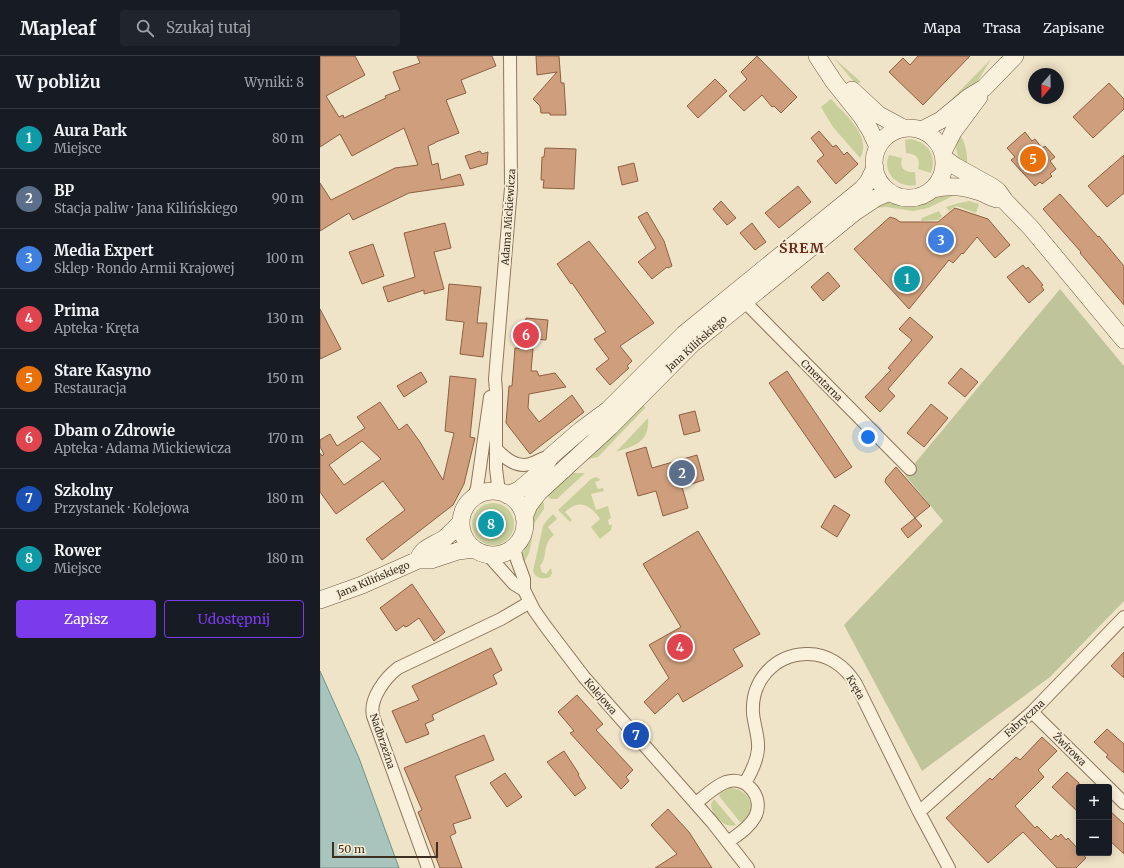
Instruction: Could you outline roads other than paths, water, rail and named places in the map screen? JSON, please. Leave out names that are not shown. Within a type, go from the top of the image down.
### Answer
[{"type":"street","name":"Adama Mickiewicza","points":[[503,494],[497,476],[495,379],[511,188],[510,56]]},
{"type":"street","points":[[922,130],[941,120],[969,97],[984,88],[1015,56]]},
{"type":"street","points":[[821,60],[879,115],[903,128]]},
{"type":"street","points":[[821,60],[834,82],[862,117],[878,147]]},
{"type":"street","points":[[933,189],[943,175],[944,155],[953,132],[984,88]]},
{"type":"street","points":[[1005,201],[978,191],[947,186],[933,189],[923,195],[912,198],[900,197],[890,192],[880,182],[874,161],[878,147],[888,135],[903,128],[922,130],[935,139],[944,155],[955,166],[994,188],[1028,224],[1124,340]]},
{"type":"street","name":"Jana Kilińskiego","points":[[524,517],[529,505],[539,492],[610,427],[742,294],[862,189],[868,182],[875,168]]},
{"type":"street","name":"Jana Kilińskiego","points":[[503,494],[515,492],[529,482],[544,468],[551,456],[581,430],[602,416],[674,344],[855,212],[876,198],[890,192]]},
{"type":"street","name":"Cmentarna","points":[[742,294],[910,469]]},
{"type":"street","name":"Adama Mickiewicza","points":[[473,498],[477,488],[491,390],[495,379]]},
{"type":"street","name":"Jana Kilińskiego","points":[[496,449],[506,458],[520,464],[531,464],[551,456]]},
{"type":"street","points":[[490,492],[503,494],[515,500],[521,508],[524,517],[524,528],[521,538],[514,547],[497,555],[481,552],[467,542],[462,532],[461,522],[467,505],[473,498],[481,494],[490,492]]},
{"type":"street","name":"Jana Kilińskiego","points":[[418,560],[421,552],[450,534],[461,522]]},
{"type":"street","name":"Kolejowa","points":[[514,547],[525,582],[524,590]]},
{"type":"street","name":"Jana Kilińskiego","points":[[324,599],[362,585],[418,560],[427,561],[458,551],[481,552]]},
{"type":"street","name":"Kolejowa","points":[[481,552],[514,584],[524,590],[546,627],[574,665],[696,803],[748,868]]},
{"type":"street","name":"Nadbrzeżna","points":[[428,868],[373,716],[373,701],[391,675],[398,668],[501,619],[530,602]]},
{"type":"street","name":"Fabryczna","points":[[919,812],[1032,712],[1124,617]]},
{"type":"street","name":"Kręta","points":[[745,783],[753,768],[758,753],[758,741],[753,705],[758,684],[770,668],[783,659],[795,654],[816,655],[829,659],[846,670],[852,677],[919,812],[949,868]]},
{"type":"street","name":"Żwirowa","points":[[1032,712],[1104,784]]},
{"type":"street","points":[[696,803],[724,782],[735,781],[745,783],[750,787],[757,797],[758,809],[751,823],[728,842]]},
{"type":"street","name":"Żwirowa","points":[[1112,792],[1124,803]]},
{"type":"water","points":[[320,671],[359,758],[399,868],[320,868]]},
{"type":"place","name":"Stare Kasyno","points":[[1033,159]]},
{"type":"place","name":"Media Expert","points":[[941,240]]},
{"type":"place","name":"Aura Park","points":[[907,279]]},
{"type":"place","name":"Dbam o Zdrowie","points":[[526,335]]},
{"type":"place","name":"BP","points":[[682,473]]},
{"type":"place","name":"Rower","points":[[491,524]]},
{"type":"place","name":"Prima","points":[[680,647]]},
{"type":"place","name":"Szkolny","points":[[636,735]]},
{"type":"district","name":"ŚREM","points":[[802,248]]}]
